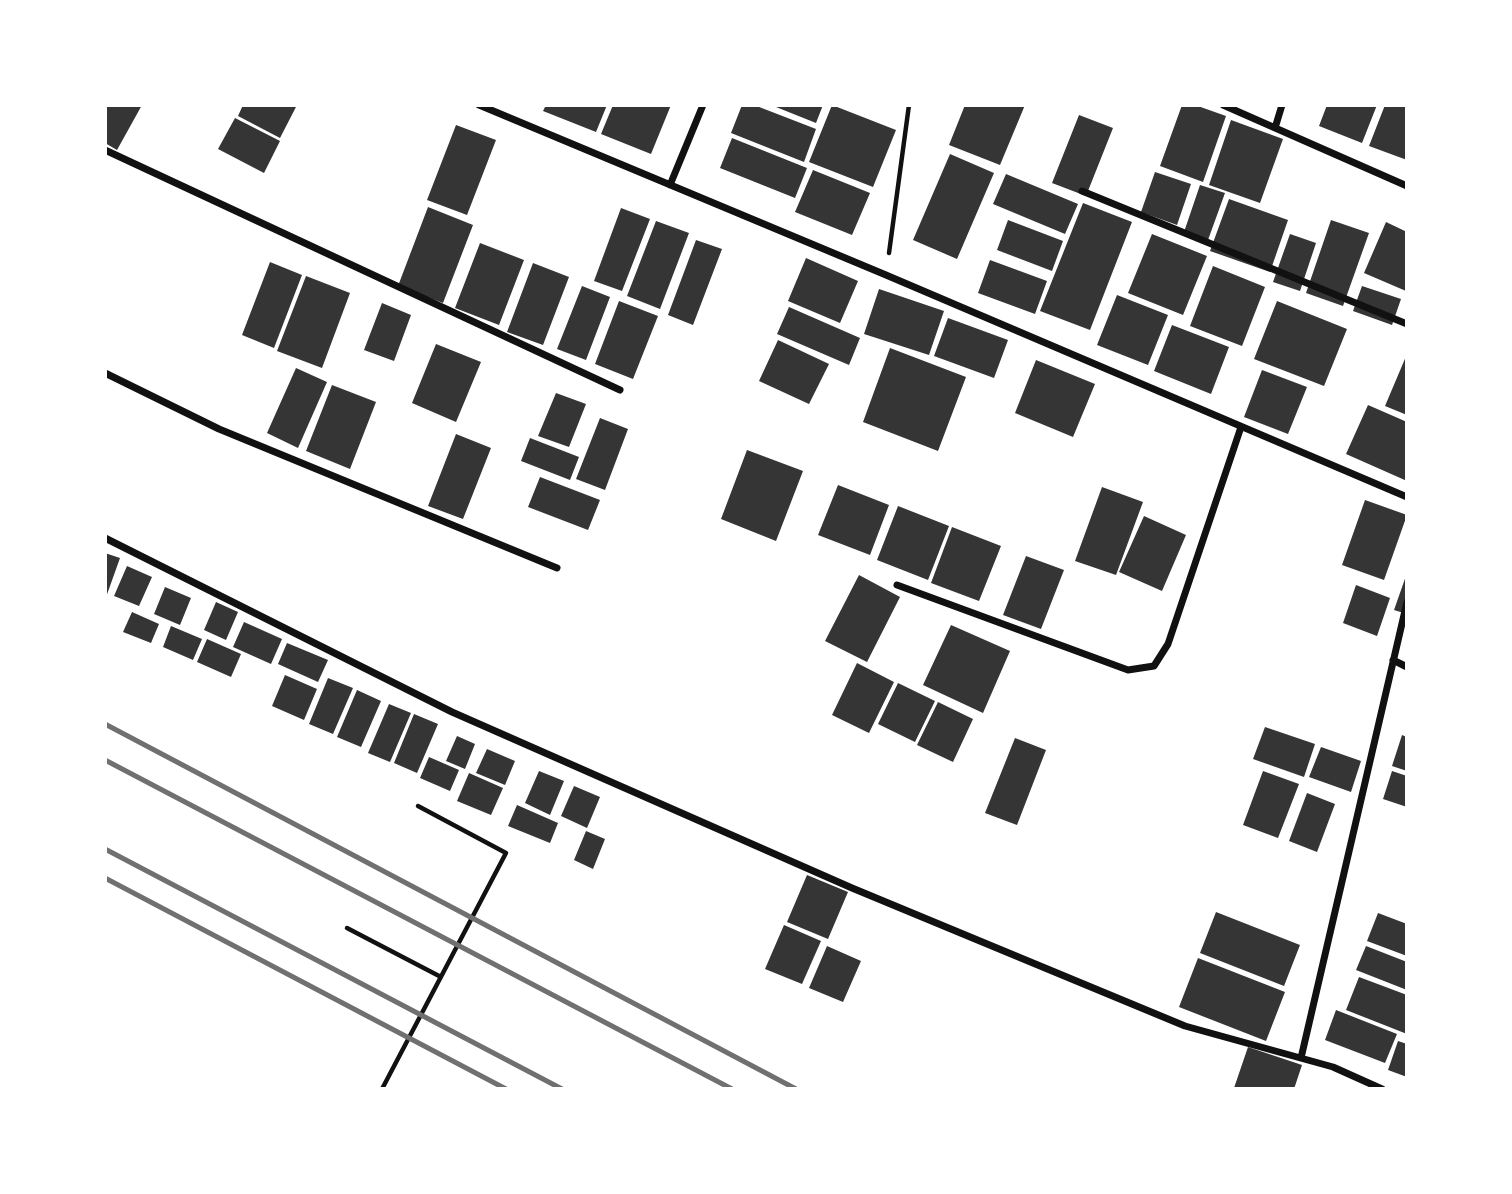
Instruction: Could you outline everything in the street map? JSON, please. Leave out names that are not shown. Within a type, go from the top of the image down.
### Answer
[{"type":"street","points":[[479,105],[1407,497]]},
{"type":"street","points":[[670,185],[702,105]]},
{"type":"street","points":[[1223,105],[1407,186]]},
{"type":"street","points":[[1275,128],[1282,105]]},
{"type":"street","points":[[105,149],[620,390]]},
{"type":"street","points":[[1082,191],[1407,324]]},
{"type":"street","points":[[105,373],[219,429],[557,568]]},
{"type":"street","points":[[897,585],[1128,670],[1154,666],[1168,644],[1241,427]]},
{"type":"street","points":[[105,538],[452,712],[852,888],[1185,1026],[1333,1067],[1382,1089]]},
{"type":"street","points":[[1300,1058],[1407,602]]},
{"type":"street","points":[[1393,660],[1407,667]]},
{"type":"path","points":[[886,275],[909,105]]},
{"type":"path","points":[[382,1089],[506,853],[418,806]]},
{"type":"path","points":[[346,928],[441,977]]},
{"type":"building","points":[[105,105],[142,105],[117,150],[105,143]]},
{"type":"building","points":[[243,105],[297,105],[280,138],[238,116]]},
{"type":"building","points":[[546,105],[607,105],[596,132],[543,111]]},
{"type":"building","points":[[613,105],[671,105],[651,154],[601,134]]},
{"type":"building","points":[[742,105],[754,105],[816,129],[804,162],[731,133]]},
{"type":"building","points":[[771,105],[823,105],[816,123]]},
{"type":"building","points":[[832,105],[896,130],[873,187],[809,162]]},
{"type":"building","points":[[965,105],[1025,105],[1000,165],[949,145]]},
{"type":"building","points":[[1182,105],[1195,105],[1226,116],[1203,182],[1160,166]]},
{"type":"building","points":[[1327,105],[1377,105],[1362,143],[1319,126]]},
{"type":"building","points":[[1385,105],[1407,105],[1407,160],[1369,146]]},
{"type":"building","points":[[1079,115],[1113,128],[1086,196],[1052,183]]},
{"type":"building","points":[[235,118],[280,141],[264,173],[218,149]]},
{"type":"building","points":[[1231,120],[1283,139],[1260,203],[1209,185]]},
{"type":"building","points":[[456,125],[496,140],[467,215],[427,200]]},
{"type":"building","points":[[732,138],[807,168],[795,198],[720,168]]},
{"type":"building","points":[[950,154],[994,173],[957,259],[913,240]]},
{"type":"building","points":[[813,170],[870,193],[852,235],[795,212]]},
{"type":"building","points":[[1155,172],[1191,184],[1177,225],[1141,212]]},
{"type":"building","points":[[1006,174],[1078,204],[1065,234],[993,204]]},
{"type":"building","points":[[1200,185],[1225,193],[1208,240],[1184,232]]},
{"type":"building","points":[[1229,199],[1288,220],[1270,272],[1210,251]]},
{"type":"building","points":[[1083,203],[1132,222],[1090,330],[1040,311]]},
{"type":"building","points":[[428,207],[473,225],[443,303],[398,286]]},
{"type":"building","points":[[621,208],[650,219],[622,291],[594,281]]},
{"type":"building","points":[[1008,220],[1063,241],[1052,271],[997,250]]},
{"type":"building","points":[[1331,220],[1369,233],[1343,306],[1306,293]]},
{"type":"building","points":[[656,221],[689,233],[660,309],[627,296]]},
{"type":"building","points":[[1386,222],[1407,232],[1406,291],[1364,273]]},
{"type":"building","points":[[1152,234],[1207,256],[1183,315],[1128,293]]},
{"type":"building","points":[[1290,234],[1316,243],[1300,291],[1273,282]]},
{"type":"building","points":[[696,240],[722,249],[693,325],[668,315]]},
{"type":"building","points":[[480,243],[524,260],[499,325],[455,308]]},
{"type":"building","points":[[806,258],[858,281],[840,323],[788,301]]},
{"type":"building","points":[[990,260],[1047,281],[1035,314],[978,293]]},
{"type":"building","points":[[270,262],[302,275],[274,348],[242,335]]},
{"type":"building","points":[[533,263],[569,277],[543,345],[507,332]]},
{"type":"building","points":[[1213,266],[1265,287],[1242,346],[1190,326]]},
{"type":"building","points":[[306,276],[350,293],[322,368],[277,351]]},
{"type":"building","points":[[582,286],[610,297],[586,360],[557,349]]},
{"type":"building","points":[[1362,286],[1401,299],[1392,325],[1353,311]]},
{"type":"building","points":[[879,289],[944,311],[929,355],[864,334]]},
{"type":"building","points":[[1117,295],[1168,315],[1148,365],[1097,345]]},
{"type":"building","points":[[619,301],[658,316],[633,379],[595,364]]},
{"type":"building","points":[[1277,301],[1347,329],[1324,386],[1254,359]]},
{"type":"building","points":[[382,303],[411,315],[394,361],[364,350]]},
{"type":"building","points":[[789,307],[860,338],[849,365],[777,334]]},
{"type":"building","points":[[948,318],[1008,340],[994,378],[934,356]]},
{"type":"building","points":[[1172,325],[1229,347],[1211,394],[1154,371]]},
{"type":"building","points":[[778,340],[829,364],[809,404],[759,381]]},
{"type":"building","points":[[436,344],[481,362],[456,422],[412,403]]},
{"type":"building","points":[[890,348],[966,377],[938,451],[863,422]]},
{"type":"building","points":[[1407,354],[1407,415],[1385,406]]},
{"type":"building","points":[[1036,360],[1095,384],[1073,437],[1015,413]]},
{"type":"building","points":[[296,368],[327,382],[298,448],[267,433]]},
{"type":"building","points":[[1262,370],[1307,387],[1288,434],[1244,417]]},
{"type":"building","points":[[332,385],[376,402],[350,469],[306,451]]},
{"type":"building","points":[[556,393],[586,404],[569,447],[538,436]]},
{"type":"building","points":[[1368,405],[1407,422],[1407,481],[1346,454]]},
{"type":"building","points":[[600,418],[628,429],[605,490],[576,479]]},
{"type":"building","points":[[456,434],[491,448],[463,519],[428,506]]},
{"type":"building","points":[[530,438],[579,457],[570,480],[521,461]]},
{"type":"building","points":[[747,450],[803,471],[776,541],[721,519]]},
{"type":"building","points":[[540,477],[600,500],[588,530],[528,507]]},
{"type":"building","points":[[838,485],[889,505],[870,555],[818,535]]},
{"type":"building","points":[[1102,487],[1143,502],[1116,575],[1075,561]]},
{"type":"building","points":[[1365,500],[1407,515],[1384,580],[1342,565]]},
{"type":"building","points":[[898,506],[949,526],[928,580],[877,560]]},
{"type":"building","points":[[1144,516],[1186,535],[1162,591],[1119,572]]},
{"type":"building","points":[[952,527],[1001,546],[979,601],[931,583]]},
{"type":"building","points":[[105,553],[120,558],[105,600]]},
{"type":"building","points":[[1026,556],[1064,570],[1041,629],[1003,615]]},
{"type":"building","points":[[127,566],[152,577],[139,606],[114,596]]},
{"type":"building","points":[[1407,573],[1407,614],[1394,610]]},
{"type":"building","points":[[859,575],[900,597],[867,662],[825,641]]},
{"type":"building","points":[[1356,585],[1390,598],[1377,636],[1343,623]]},
{"type":"building","points":[[165,587],[191,598],[180,625],[154,614]]},
{"type":"building","points":[[216,602],[238,612],[226,640],[204,630]]},
{"type":"building","points":[[132,612],[159,624],[151,643],[123,632]]},
{"type":"building","points":[[244,622],[282,639],[271,664],[233,647]]},
{"type":"building","points":[[951,625],[1010,651],[983,713],[923,685]]},
{"type":"building","points":[[171,626],[202,639],[193,660],[163,647]]},
{"type":"building","points":[[207,639],[241,654],[231,677],[197,662]]},
{"type":"building","points":[[287,643],[328,660],[318,682],[278,664]]},
{"type":"building","points":[[857,663],[894,682],[869,733],[832,715]]},
{"type":"building","points":[[285,675],[317,689],[304,720],[272,706]]},
{"type":"building","points":[[328,678],[353,688],[333,734],[309,724]]},
{"type":"building","points":[[898,683],[935,701],[915,742],[878,724]]},
{"type":"building","points":[[357,690],[381,701],[361,747],[337,737]]},
{"type":"building","points":[[938,702],[973,719],[953,762],[917,745]]},
{"type":"building","points":[[389,704],[411,713],[390,762],[368,753]]},
{"type":"building","points":[[414,714],[438,724],[417,773],[394,763]]},
{"type":"building","points":[[1265,727],[1315,744],[1304,777],[1253,759]]},
{"type":"building","points":[[1402,735],[1407,737],[1407,771],[1392,766]]},
{"type":"building","points":[[457,736],[475,744],[465,769],[446,761]]},
{"type":"building","points":[[1015,738],[1046,750],[1017,825],[985,813]]},
{"type":"building","points":[[1321,747],[1361,761],[1351,792],[1309,777]]},
{"type":"building","points":[[487,749],[515,761],[505,785],[476,773]]},
{"type":"building","points":[[429,757],[459,770],[450,791],[420,778]]},
{"type":"building","points":[[539,771],[564,781],[550,815],[525,803]]},
{"type":"building","points":[[1263,771],[1299,784],[1278,838],[1243,825]]},
{"type":"building","points":[[1392,771],[1407,776],[1407,807],[1383,799]]},
{"type":"building","points":[[469,773],[503,788],[491,815],[457,801]]},
{"type":"building","points":[[574,786],[600,797],[587,828],[561,816]]},
{"type":"building","points":[[1307,793],[1335,804],[1317,852],[1289,841]]},
{"type":"building","points":[[517,805],[558,823],[550,843],[508,826]]},
{"type":"building","points":[[586,831],[605,839],[593,869],[574,860]]},
{"type":"building","points":[[807,875],[848,892],[828,939],[787,922]]},
{"type":"building","points":[[1216,912],[1300,945],[1284,986],[1200,953]]},
{"type":"building","points":[[1378,913],[1407,924],[1407,956],[1367,941]]},
{"type":"building","points":[[784,925],[821,941],[802,984],[765,969]]},
{"type":"building","points":[[827,946],[861,961],[843,1002],[809,988]]},
{"type":"building","points":[[1366,946],[1407,962],[1407,990],[1356,970]]},
{"type":"building","points":[[1198,958],[1285,992],[1266,1041],[1179,1007]]},
{"type":"building","points":[[1359,977],[1407,995],[1407,1034],[1346,1010]]},
{"type":"building","points":[[1336,1010],[1397,1034],[1385,1063],[1325,1040]]},
{"type":"building","points":[[1398,1041],[1407,1044],[1407,1077],[1388,1070]]},
{"type":"building","points":[[1248,1047],[1302,1065],[1294,1089],[1234,1088]]},
{"type":"railway","points":[[105,724],[796,1089]]},
{"type":"railway","points":[[105,760],[732,1089]]},
{"type":"railway","points":[[105,849],[562,1089]]},
{"type":"railway","points":[[105,878],[506,1089]]}]
